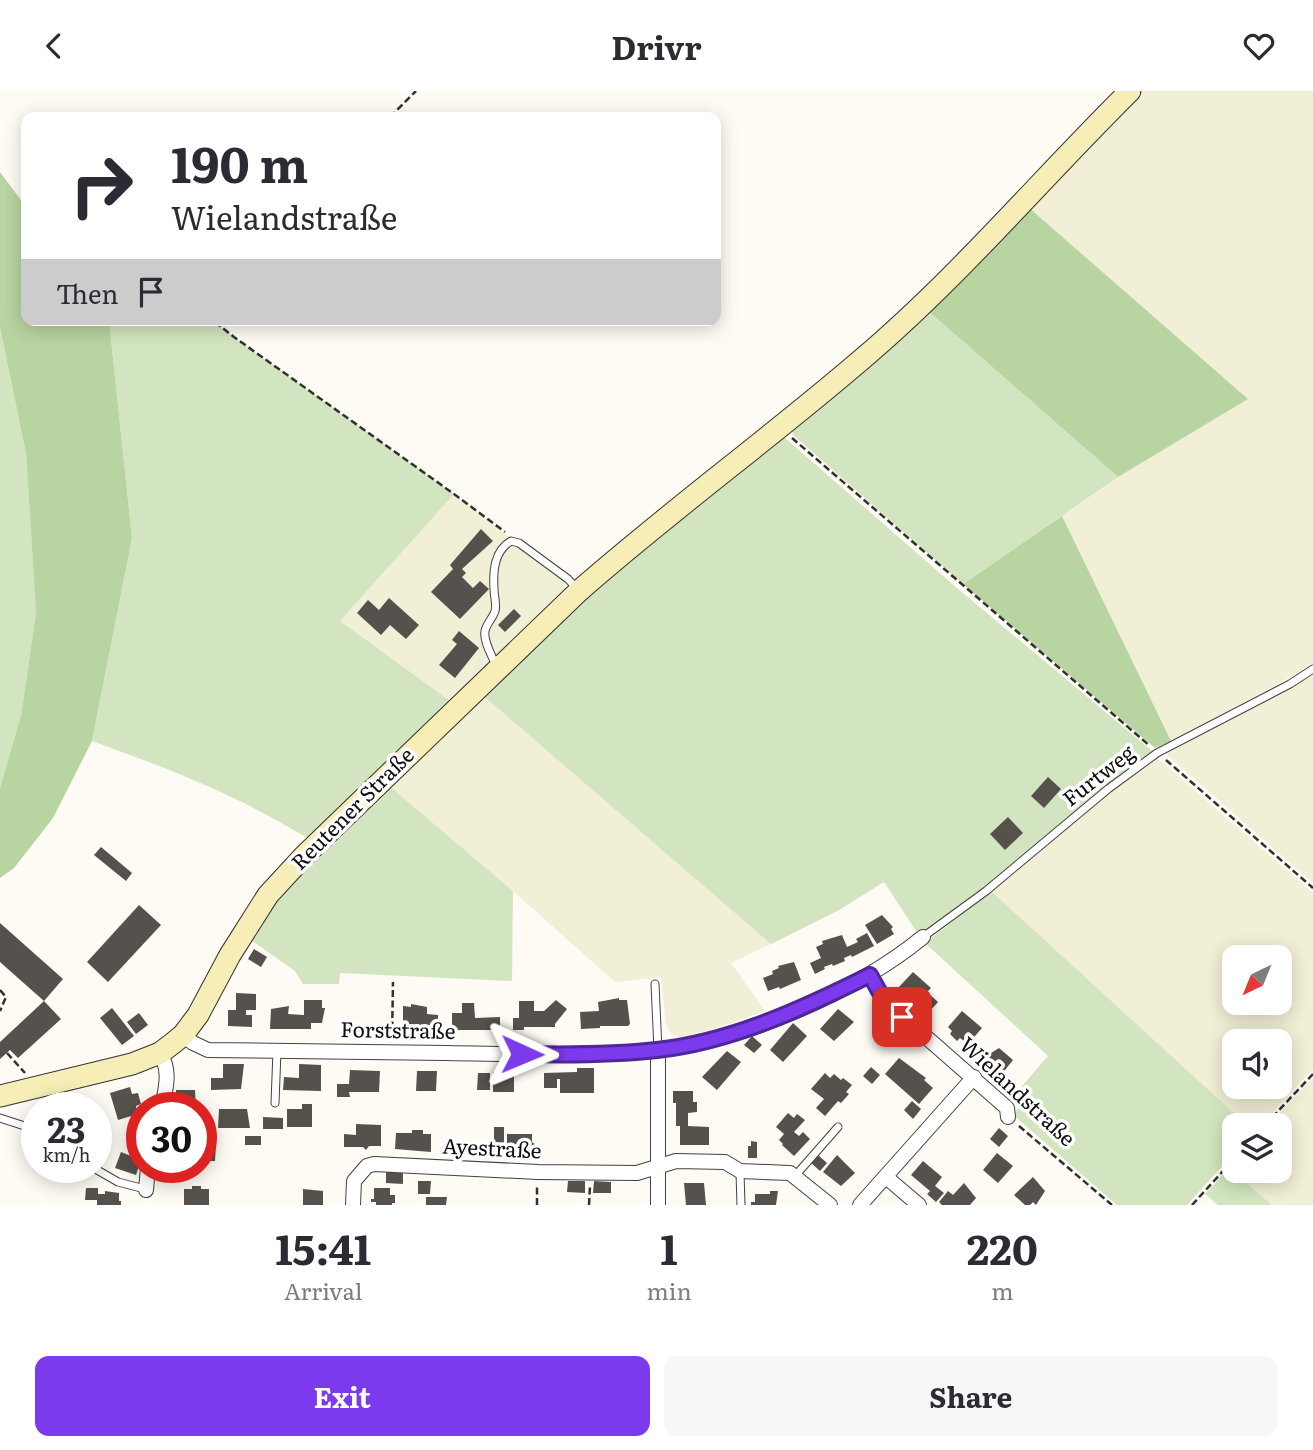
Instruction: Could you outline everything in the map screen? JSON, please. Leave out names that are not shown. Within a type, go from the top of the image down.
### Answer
[{"type":"street","name":"Reutener Straße","points":[[0,1096],[132,1064],[160,1053],[183,1035],[198,1015],[268,895],[304,856],[579,591],[862,360],[923,305],[1130,91]]},
{"type":"street","name":"Forststraße","points":[[183,1035],[192,1043],[208,1050],[570,1055],[658,1050],[713,1038],[821,999],[870,975],[923,937]]},
{"type":"street","name":"Wielandstraße","points":[[870,975],[885,1002],[974,1077],[1007,1108],[1008,1117]]},
{"type":"street","points":[[658,1050],[658,1205]]},
{"type":"street","points":[[160,1053],[166,1064],[164,1092]]},
{"type":"street","points":[[860,1205],[974,1077]]},
{"type":"street","name":"Ayestraße","points":[[353,1205],[354,1181],[367,1166],[374,1164],[638,1173],[676,1161],[725,1162],[740,1171],[786,1172],[795,1176]]},
{"type":"street","points":[[795,1176],[830,1205]]},
{"type":"street","points":[[886,1177],[919,1205]]},
{"type":"street","points":[[146,1190],[147,1183]]},
{"type":"lane","points":[[497,668],[486,642],[485,631],[496,609],[494,589],[498,553],[503,545],[511,541],[528,549],[568,579],[579,591]]},
{"type":"lane","name":"Furtweg","points":[[923,937],[986,891],[1108,789],[1157,753],[1290,684],[1313,669]]},
{"type":"lane","points":[[655,985],[658,1050]]},
{"type":"lane","points":[[275,1103],[277,1051]]},
{"type":"lane","points":[[0,1118],[21,1125]]},
{"type":"lane","points":[[795,1176],[838,1127]]},
{"type":"lane","points":[[740,1171],[741,1205]]},
{"type":"lane","points":[[112,1179],[146,1190]]},
{"type":"path","points":[[395,112],[416,91]]},
{"type":"path","points":[[220,326],[454,494],[505,533],[511,541]]},
{"type":"path","points":[[778,427],[1313,888]]},
{"type":"path","points":[[391,1032],[393,982]]},
{"type":"path","points":[[0,990],[6,997],[0,1011]]},
{"type":"path","points":[[6,1053],[25,1073]]},
{"type":"path","points":[[1276,1113],[1313,1074]]},
{"type":"path","name":"Wielandstraße","points":[[1008,1117],[1112,1205]]},
{"type":"path","points":[[1192,1205],[1222,1172]]},
{"type":"path","points":[[589,1205],[590,1173]]},
{"type":"path","points":[[537,1190],[537,1205]]},
{"type":"shaded area","points":[[1138,91],[1313,91],[1313,663],[1171,741],[1062,516],[1118,477],[1248,399],[1027,206]]},
{"type":"shaded area","points":[[454,494],[564,580],[566,589],[453,703],[340,621]]},
{"type":"shaded area","points":[[1313,674],[1313,883],[1166,754]]},
{"type":"shaded area","points":[[479,692],[771,944],[731,963],[765,1011],[680,1038],[671,1034],[666,1025],[661,977],[615,982],[387,784]]},
{"type":"shaded area","points":[[1156,757],[1313,893],[1313,1069],[1292,1092],[1292,1029],[1222,1029],[1222,1099],[1285,1099],[1272,1113],[1234,1113],[991,891],[1110,791]]},
{"type":"shaded area","points":[[1313,1078],[1313,1205],[1272,1205],[1246,1183],[1292,1183],[1292,1113],[1279,1113]]},
{"type":"green space","points":[[0,172],[21,200],[21,326],[110,326],[132,538],[92,741],[53,818],[14,868],[0,878],[0,788],[21,716],[36,613],[26,454],[0,327]]},
{"type":"green space","points":[[1027,206],[1248,399],[1118,477],[926,309]]},
{"type":"green space","points":[[926,309],[1118,477],[963,584],[793,435],[792,430]]},
{"type":"green space","points":[[110,326],[220,326],[454,494],[340,621],[453,703],[312,841],[286,825],[205,785],[92,741],[132,538]]},
{"type":"green space","points":[[0,327],[26,454],[36,613],[21,717],[0,788]]},
{"type":"green space","points":[[776,437],[785,438],[957,588],[1152,751],[986,887],[920,937],[884,882],[839,910],[771,944],[479,692],[583,595]]},
{"type":"green space","points":[[1062,516],[1171,741],[1155,748],[963,584]]},
{"type":"green space","points":[[387,784],[513,891],[512,981],[340,973],[339,984],[303,984],[295,971],[248,938],[260,916]]},
{"type":"green space","points":[[991,891],[1234,1113],[1222,1113],[1222,1166],[1187,1205],[1117,1205],[1013,1115],[1019,1107],[1011,1099],[1048,1056],[925,943]]},
{"type":"green space","points":[[1222,1176],[1222,1183],[1246,1183],[1272,1205],[1218,1205],[1205,1194]]},
{"type":"building","points":[[481,529],[493,541],[462,569],[466,573],[462,577],[473,588],[480,581],[489,589],[460,619],[431,592],[453,569],[450,565]]},
{"type":"building","points":[[389,598],[419,625],[406,639],[390,625],[381,635],[357,613],[368,600],[379,610]]},
{"type":"building","points":[[514,609],[521,616],[505,632],[498,625]]},
{"type":"building","points":[[459,631],[479,648],[455,678],[439,665],[457,644],[452,640]]},
{"type":"building","points":[[1048,777],[1061,789],[1044,808],[1031,796]]},
{"type":"building","points":[[1008,817],[1023,833],[1005,850],[990,834]]},
{"type":"building","points":[[101,847],[132,873],[126,881],[94,855]]},
{"type":"building","points":[[139,905],[161,925],[108,982],[87,962]]},
{"type":"building","points":[[882,915],[893,927],[891,929],[894,934],[877,944],[865,925]]},
{"type":"building","points":[[0,923],[63,979],[44,1001],[0,962]]},
{"type":"building","points":[[867,933],[874,946],[844,958],[845,961],[824,967],[825,969],[815,974],[810,963],[821,958],[816,947],[823,944],[822,941],[842,935],[847,947],[858,942],[856,939]]},
{"type":"building","points":[[254,949],[267,957],[261,967],[248,959]]},
{"type":"building","points":[[794,962],[801,980],[768,991],[763,978],[773,974],[772,971],[779,968],[778,966]]},
{"type":"building","points":[[913,972],[931,988],[927,992],[938,1002],[929,1012],[898,988]]},
{"type":"building","points":[[236,993],[256,994],[256,1010],[246,1010],[246,1015],[252,1015],[252,1027],[228,1026],[228,1010],[236,1010]]},
{"type":"building","points":[[619,998],[627,1000],[628,1026],[581,1029],[580,1012],[599,1011],[598,1002]]},
{"type":"building","points":[[304,1000],[322,1000],[322,1008],[325,1008],[322,1023],[311,1023],[311,1029],[270,1029],[271,1009],[289,1006],[288,1014],[304,1015]]},
{"type":"building","points":[[556,1000],[567,1009],[555,1027],[524,1027],[524,1030],[513,1030],[513,1018],[519,1018],[519,1001],[534,1001],[534,1011],[544,1011]]},
{"type":"building","points":[[44,1001],[61,1019],[18,1058],[10,1050],[0,1059],[0,1042]]},
{"type":"building","points":[[462,1003],[474,1003],[475,1018],[500,1017],[500,1030],[452,1030],[452,1013],[462,1013]]},
{"type":"building","points":[[411,1004],[427,1007],[427,1014],[438,1015],[438,1028],[419,1024],[403,1026],[403,1006],[411,1007]]},
{"type":"building","points":[[112,1008],[134,1036],[122,1045],[100,1018]]},
{"type":"building","points":[[838,1009],[854,1022],[834,1041],[820,1029]]},
{"type":"building","points":[[962,1011],[982,1028],[968,1044],[960,1038],[957,1041],[950,1034],[952,1031],[948,1027]]},
{"type":"building","points":[[139,1013],[148,1025],[136,1034],[127,1022]]},
{"type":"building","points":[[793,1023],[807,1036],[783,1062],[770,1050]]},
{"type":"building","points":[[752,1036],[762,1045],[754,1053],[744,1045]]},
{"type":"building","points":[[984,1047],[991,1053],[999,1048],[1013,1060],[1001,1075],[976,1056]]},
{"type":"building","points":[[727,1051],[741,1062],[717,1090],[702,1077]]},
{"type":"building","points":[[899,1058],[926,1078],[924,1080],[933,1088],[919,1104],[885,1074]]},
{"type":"building","points":[[223,1064],[244,1064],[241,1089],[211,1090],[211,1078],[223,1078]]},
{"type":"building","points":[[299,1064],[321,1065],[321,1091],[283,1090],[284,1077],[299,1078]]},
{"type":"building","points":[[871,1067],[880,1075],[872,1084],[863,1076]]},
{"type":"building","points":[[577,1068],[594,1068],[594,1093],[560,1093],[560,1079],[557,1079],[557,1088],[544,1088],[544,1073],[577,1072]]},
{"type":"building","points":[[350,1070],[380,1071],[379,1092],[349,1092],[350,1097],[337,1097],[337,1084],[349,1084]]},
{"type":"building","points":[[417,1071],[437,1071],[436,1091],[416,1091]]},
{"type":"building","points":[[493,1072],[514,1072],[514,1092],[493,1092]]},
{"type":"building","points":[[478,1073],[490,1073],[490,1090],[477,1090]]},
{"type":"building","points":[[825,1073],[830,1078],[834,1074],[841,1080],[843,1078],[852,1085],[846,1092],[849,1094],[841,1103],[838,1101],[825,1116],[816,1108],[824,1099],[811,1089]]},
{"type":"building","points":[[130,1087],[131,1092],[126,1092],[126,1118],[118,1120],[112,1092]]},
{"type":"building","points":[[195,1090],[195,1092],[176,1092]]},
{"type":"building","points":[[673,1091],[693,1091],[697,1112],[688,1113],[688,1126],[709,1127],[709,1145],[680,1145],[680,1126],[676,1126]]},
{"type":"building","points":[[912,1101],[921,1109],[913,1119],[904,1110]]},
{"type":"building","points":[[302,1104],[312,1104],[312,1127],[287,1127],[287,1109],[302,1109]]},
{"type":"building","points":[[219,1109],[247,1109],[250,1128],[218,1128]]},
{"type":"building","points":[[788,1113],[794,1118],[797,1114],[805,1120],[794,1132],[799,1136],[803,1132],[810,1139],[794,1156],[782,1145],[779,1140],[784,1134],[776,1127]]},
{"type":"building","points":[[263,1117],[283,1118],[283,1129],[263,1129]]},
{"type":"building","points":[[356,1124],[381,1125],[381,1146],[369,1146],[366,1150],[363,1147],[344,1147],[344,1134],[356,1135]]},
{"type":"building","points":[[494,1127],[504,1127],[504,1152],[494,1152]]},
{"type":"building","points":[[999,1128],[1008,1136],[999,1147],[990,1139]]},
{"type":"building","points":[[412,1130],[423,1130],[423,1134],[431,1134],[431,1152],[395,1149],[396,1133],[412,1133]]},
{"type":"building","points":[[507,1134],[532,1134],[532,1142],[536,1145],[532,1149],[532,1156],[507,1156]]},
{"type":"building","points":[[245,1136],[261,1136],[261,1145],[245,1145]]},
{"type":"building","points":[[751,1141],[757,1142],[757,1158],[748,1158]]},
{"type":"building","points":[[121,1152],[126,1154],[126,1172],[115,1168]]},
{"type":"building","points":[[997,1153],[1013,1166],[998,1183],[983,1170]]},
{"type":"building","points":[[818,1155],[827,1163],[820,1171],[811,1163]]},
{"type":"building","points":[[837,1155],[855,1173],[841,1186],[823,1172]]},
{"type":"building","points":[[923,1161],[942,1177],[935,1186],[944,1193],[936,1202],[927,1194],[930,1191],[911,1175]]},
{"type":"building","points":[[386,1172],[403,1172],[403,1184],[386,1183]]},
{"type":"building","points":[[1033,1177],[1045,1191],[1036,1205],[1033,1202],[1025,1205],[1014,1195]]},
{"type":"building","points":[[418,1181],[431,1181],[430,1194],[418,1194]]},
{"type":"building","points":[[568,1181],[585,1181],[585,1193],[567,1192]]},
{"type":"building","points":[[594,1181],[611,1182],[611,1193],[593,1193]]},
{"type":"building","points":[[684,1183],[704,1183],[706,1205],[686,1205]]},
{"type":"building","points":[[964,1183],[976,1198],[970,1205],[942,1205],[939,1202],[948,1191],[953,1195]]},
{"type":"building","points":[[192,1186],[209,1189],[209,1205],[184,1205],[184,1189],[192,1189]]},
{"type":"building","points":[[86,1188],[98,1188],[98,1194],[105,1194],[105,1191],[119,1193],[121,1205],[97,1205],[97,1200],[85,1200]]},
{"type":"building","points":[[374,1188],[390,1188],[390,1195],[395,1195],[395,1203],[376,1205],[376,1202],[371,1202],[371,1199],[374,1199]]},
{"type":"building","points":[[303,1189],[323,1191],[323,1205],[303,1205]]},
{"type":"building","points":[[770,1191],[778,1191],[776,1205],[751,1205],[751,1202],[755,1202],[755,1194],[770,1194]]},
{"type":"building","points":[[426,1197],[447,1197],[446,1205],[426,1205]]},
{"type":"route","points":[[522,1054],[613,1053],[685,1045],[760,1023],[821,999],[870,975],[885,1002],[902,1017]]}]
